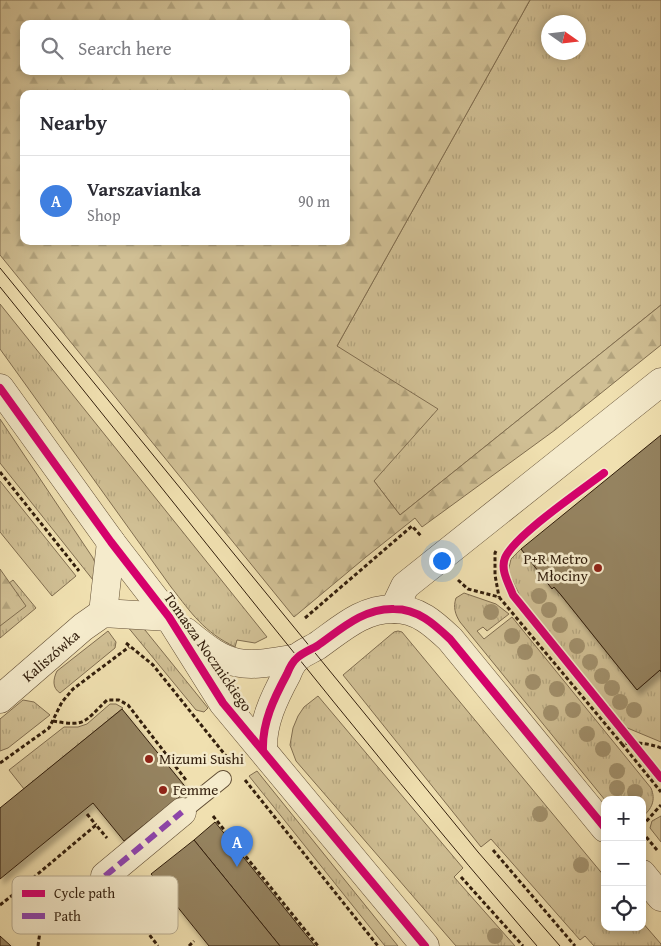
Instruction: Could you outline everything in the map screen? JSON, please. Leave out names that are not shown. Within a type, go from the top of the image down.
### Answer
[{"type":"street","points":[[394,609],[405,586],[661,382]]},
{"type":"street","name":"Tomasza Nocznickiego","points":[[0,388],[111,542],[169,617],[223,703],[425,946]]},
{"type":"street","points":[[111,542],[103,613],[169,617]]},
{"type":"street","points":[[263,750],[264,730],[268,715],[278,691],[297,658],[331,636],[342,626],[375,611],[404,610],[421,615],[450,639],[601,823]]},
{"type":"street","name":"Kaliszówka","points":[[0,699],[83,627],[103,613]]},
{"type":"street","name":"Tomasza Nocznickiego","points":[[169,617],[208,650],[236,664],[261,664],[297,658]]},
{"type":"street","points":[[105,876],[191,805]]},
{"type":"street","points":[[646,879],[661,897]]},
{"type":"lane","points":[[191,805],[223,779]]},
{"type":"path","points":[[0,472],[82,576]]},
{"type":"path","points":[[301,620],[412,526],[419,534]]},
{"type":"path","points":[[458,580],[468,589],[499,597],[661,792]]},
{"type":"path","points":[[0,762],[49,728],[62,702],[73,689],[129,647],[153,665],[229,760]]},
{"type":"path","points":[[53,720],[80,724],[107,700],[119,700],[128,705],[191,805],[318,946]]},
{"type":"path","points":[[626,735],[642,755]]},
{"type":"path","points":[[622,744],[632,742],[651,744],[661,748]]},
{"type":"path","points":[[242,776],[378,946]]},
{"type":"path","points":[[646,822],[661,805]]},
{"type":"path","points":[[87,814],[126,859]]},
{"type":"path","points":[[35,876],[96,825]]},
{"type":"path","points":[[646,837],[661,854]]},
{"type":"path","points":[[493,850],[575,946]]},
{"type":"path","points":[[462,877],[523,946]]},
{"type":"path","points":[[0,905],[12,896]]},
{"type":"path","points":[[149,934],[158,946]]},
{"type":"path","points":[[189,946],[194,942]]},
{"type":"green space","points":[[0,0],[530,0],[337,346],[438,409],[374,481],[400,515],[661,305],[661,345],[555,430],[422,527],[415,518],[294,617],[0,255]]},
{"type":"green space","points":[[530,0],[661,0],[661,305],[400,515],[374,481],[337,346]]},
{"type":"green space","points":[[0,304],[267,637],[255,643],[237,640],[235,647],[207,629],[186,606],[0,349]]},
{"type":"green space","points":[[0,419],[93,558],[96,565],[97,585],[0,463]]},
{"type":"green space","points":[[0,481],[76,576],[52,596],[0,532]]},
{"type":"green space","points":[[521,549],[552,588],[554,587],[561,595],[637,690],[660,670],[661,742],[625,727],[523,602],[508,572],[511,559]]},
{"type":"green space","points":[[0,569],[26,606],[0,626]]},
{"type":"green space","points":[[13,580],[36,608],[0,638],[0,590]]},
{"type":"green space","points":[[464,593],[496,604],[509,614],[487,631],[483,627],[477,631],[484,639],[512,617],[651,788],[653,800],[646,813],[646,796],[602,796],[460,622],[455,607],[456,598]]},
{"type":"green space","points":[[127,626],[139,626],[145,630],[208,708],[204,712],[196,710]]},
{"type":"green space","points":[[108,631],[116,642],[115,648],[60,693],[57,691],[54,683],[57,671]]},
{"type":"green space","points":[[394,632],[402,632],[601,872],[601,931],[646,931],[646,927],[661,946],[594,946],[585,936],[580,940],[491,839],[481,847],[343,675]]},
{"type":"green space","points":[[318,696],[463,868],[454,877],[515,946],[456,946],[296,761],[290,745],[293,728],[304,707]]},
{"type":"green space","points":[[23,700],[34,702],[50,715],[8,748],[0,751],[0,719]]},
{"type":"green space","points":[[110,704],[116,704],[123,708],[24,789],[9,770],[64,727],[78,727],[87,724]]},
{"type":"green space","points":[[257,771],[398,946],[385,946],[249,776]]},
{"type":"green space","points":[[661,816],[661,842],[650,828],[652,821]]},
{"type":"building","name":"P+R Metro Młociny","points":[[661,435],[661,672],[660,670],[637,690],[561,595],[554,587],[552,589],[521,549]]},
{"type":"building","points":[[122,709],[188,790],[124,841],[93,803],[0,879],[0,808]]},
{"type":"building","points":[[215,822],[315,946],[280,946],[194,840]]},
{"type":"building","points":[[194,840],[280,946],[209,946],[178,908],[178,876],[153,876],[151,874]]},
{"type":"building","points":[[0,936],[11,946],[0,946]]},
{"type":"tram line","points":[[0,268],[478,852],[560,946]]},
{"type":"tram line","points":[[0,287],[333,701],[537,946]]},
{"type":"marked path","points":[[105,876],[182,812]]},
{"type":"cycle path","points":[[0,388],[111,542],[169,617],[223,703],[425,946]]},
{"type":"cycle path","points":[[604,473],[550,513],[521,538],[505,558],[504,572],[513,595],[661,778]]},
{"type":"cycle path","points":[[263,750],[264,730],[270,711],[295,660],[362,616],[383,610],[403,610],[425,618],[450,639],[601,823]]},
{"type":"place","name":"P+R Metro Młociny","points":[[598,568]]},
{"type":"place","name":"Mizumi Sushi","points":[[149,759]]},
{"type":"place","name":"Femme","points":[[163,790]]},
{"type":"place","name":"Varszavianka","points":[[237,867]]}]
